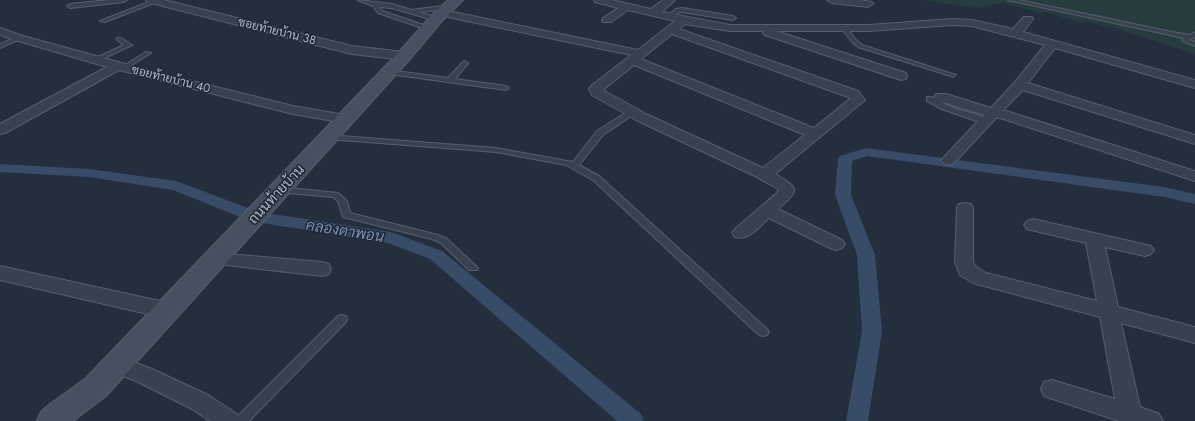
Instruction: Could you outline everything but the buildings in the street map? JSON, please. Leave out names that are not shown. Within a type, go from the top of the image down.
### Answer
[{"type":"street","points":[[599,0],[683,20],[730,28],[845,29],[961,22],[1016,32],[1195,84]]},
{"type":"street","points":[[653,13],[670,0]]},
{"type":"street","points":[[832,0],[868,2],[869,28]]},
{"type":"street","name":"ซอยท้ายบ้าน 38","points":[[161,1],[352,50],[404,56]]},
{"type":"street","points":[[607,20],[626,7]]},
{"type":"street","points":[[445,10],[638,57],[815,134]]},
{"type":"street","name":"ถนนท้ายบ้าน","points":[[52,421],[96,387],[118,365],[445,10]]},
{"type":"street","points":[[1016,32],[1028,19]]},
{"type":"street","points":[[683,20],[596,89],[601,94],[633,112],[763,174],[784,186],[787,190],[786,193],[741,233]]},
{"type":"street","points":[[755,29],[902,76]]},
{"type":"street","points":[[672,30],[853,94],[857,98],[858,100],[763,174]]},
{"type":"street","name":"ซอยท้ายบ้าน 40","points":[[0,31],[19,38],[96,60],[299,112],[345,119]]},
{"type":"street","points":[[949,160],[1020,85],[1053,43]]},
{"type":"street","points":[[0,130],[121,66]]},
{"type":"street","points":[[1020,85],[1195,140]]},
{"type":"street","points":[[935,98],[1195,176]]},
{"type":"street","points":[[966,208],[964,262],[967,270],[980,278],[1195,335]]},
{"type":"street","points":[[767,210],[836,244]]},
{"type":"street","points":[[1033,225],[1145,250]]},
{"type":"street","points":[[1094,238],[1110,312],[1137,419]]},
{"type":"street","points":[[216,259],[322,269]]},
{"type":"street","points":[[0,273],[168,311]]},
{"type":"street","points":[[118,365],[144,375],[200,402],[229,421]]},
{"type":"street","name":"ถนนท้ายบ้าน","points":[[76,421],[96,387]]},
{"type":"street","points":[[1052,389],[1137,419]]},
{"type":"lane","points":[[70,6],[124,0]]},
{"type":"lane","points":[[360,0],[375,5],[392,6],[408,12],[445,10]]},
{"type":"lane","points":[[1011,0],[1172,34],[1193,35]]},
{"type":"lane","points":[[103,21],[161,1]]},
{"type":"lane","points":[[375,5],[380,12],[445,10]]},
{"type":"lane","points":[[408,12],[445,10]]},
{"type":"lane","points":[[669,16],[678,10],[682,10],[733,18]]},
{"type":"lane","points":[[845,29],[860,46],[953,75]]},
{"type":"lane","points":[[1193,35],[1185,40],[1195,44]]},
{"type":"lane","points":[[0,46],[19,38]]},
{"type":"lane","points":[[96,60],[129,45],[119,39]]},
{"type":"lane","points":[[121,66],[148,53]]},
{"type":"lane","points":[[450,80],[465,63]]},
{"type":"lane","points":[[389,72],[506,88]]},
{"type":"lane","points":[[574,166],[600,133],[633,112]]},
{"type":"lane","points":[[328,137],[496,150],[568,163],[596,178],[764,332]]},
{"type":"lane","points":[[268,203],[335,195],[344,202],[346,215],[435,237],[444,241],[473,268]]},
{"type":"lane","points":[[241,421],[342,319]]},
{"type":"green space","points":[[922,0],[1195,0],[1195,54],[1114,28],[1084,21],[1082,23],[1045,12],[1041,13],[1003,3],[976,8]]},
{"type":"waterway","points":[[857,421],[872,331],[866,255],[843,195],[845,159],[866,152],[1164,192],[1195,199]]},
{"type":"waterway","name":"คลองตาพอน","points":[[0,168],[89,173],[176,186],[256,217],[391,238],[436,255],[633,421]]}]
